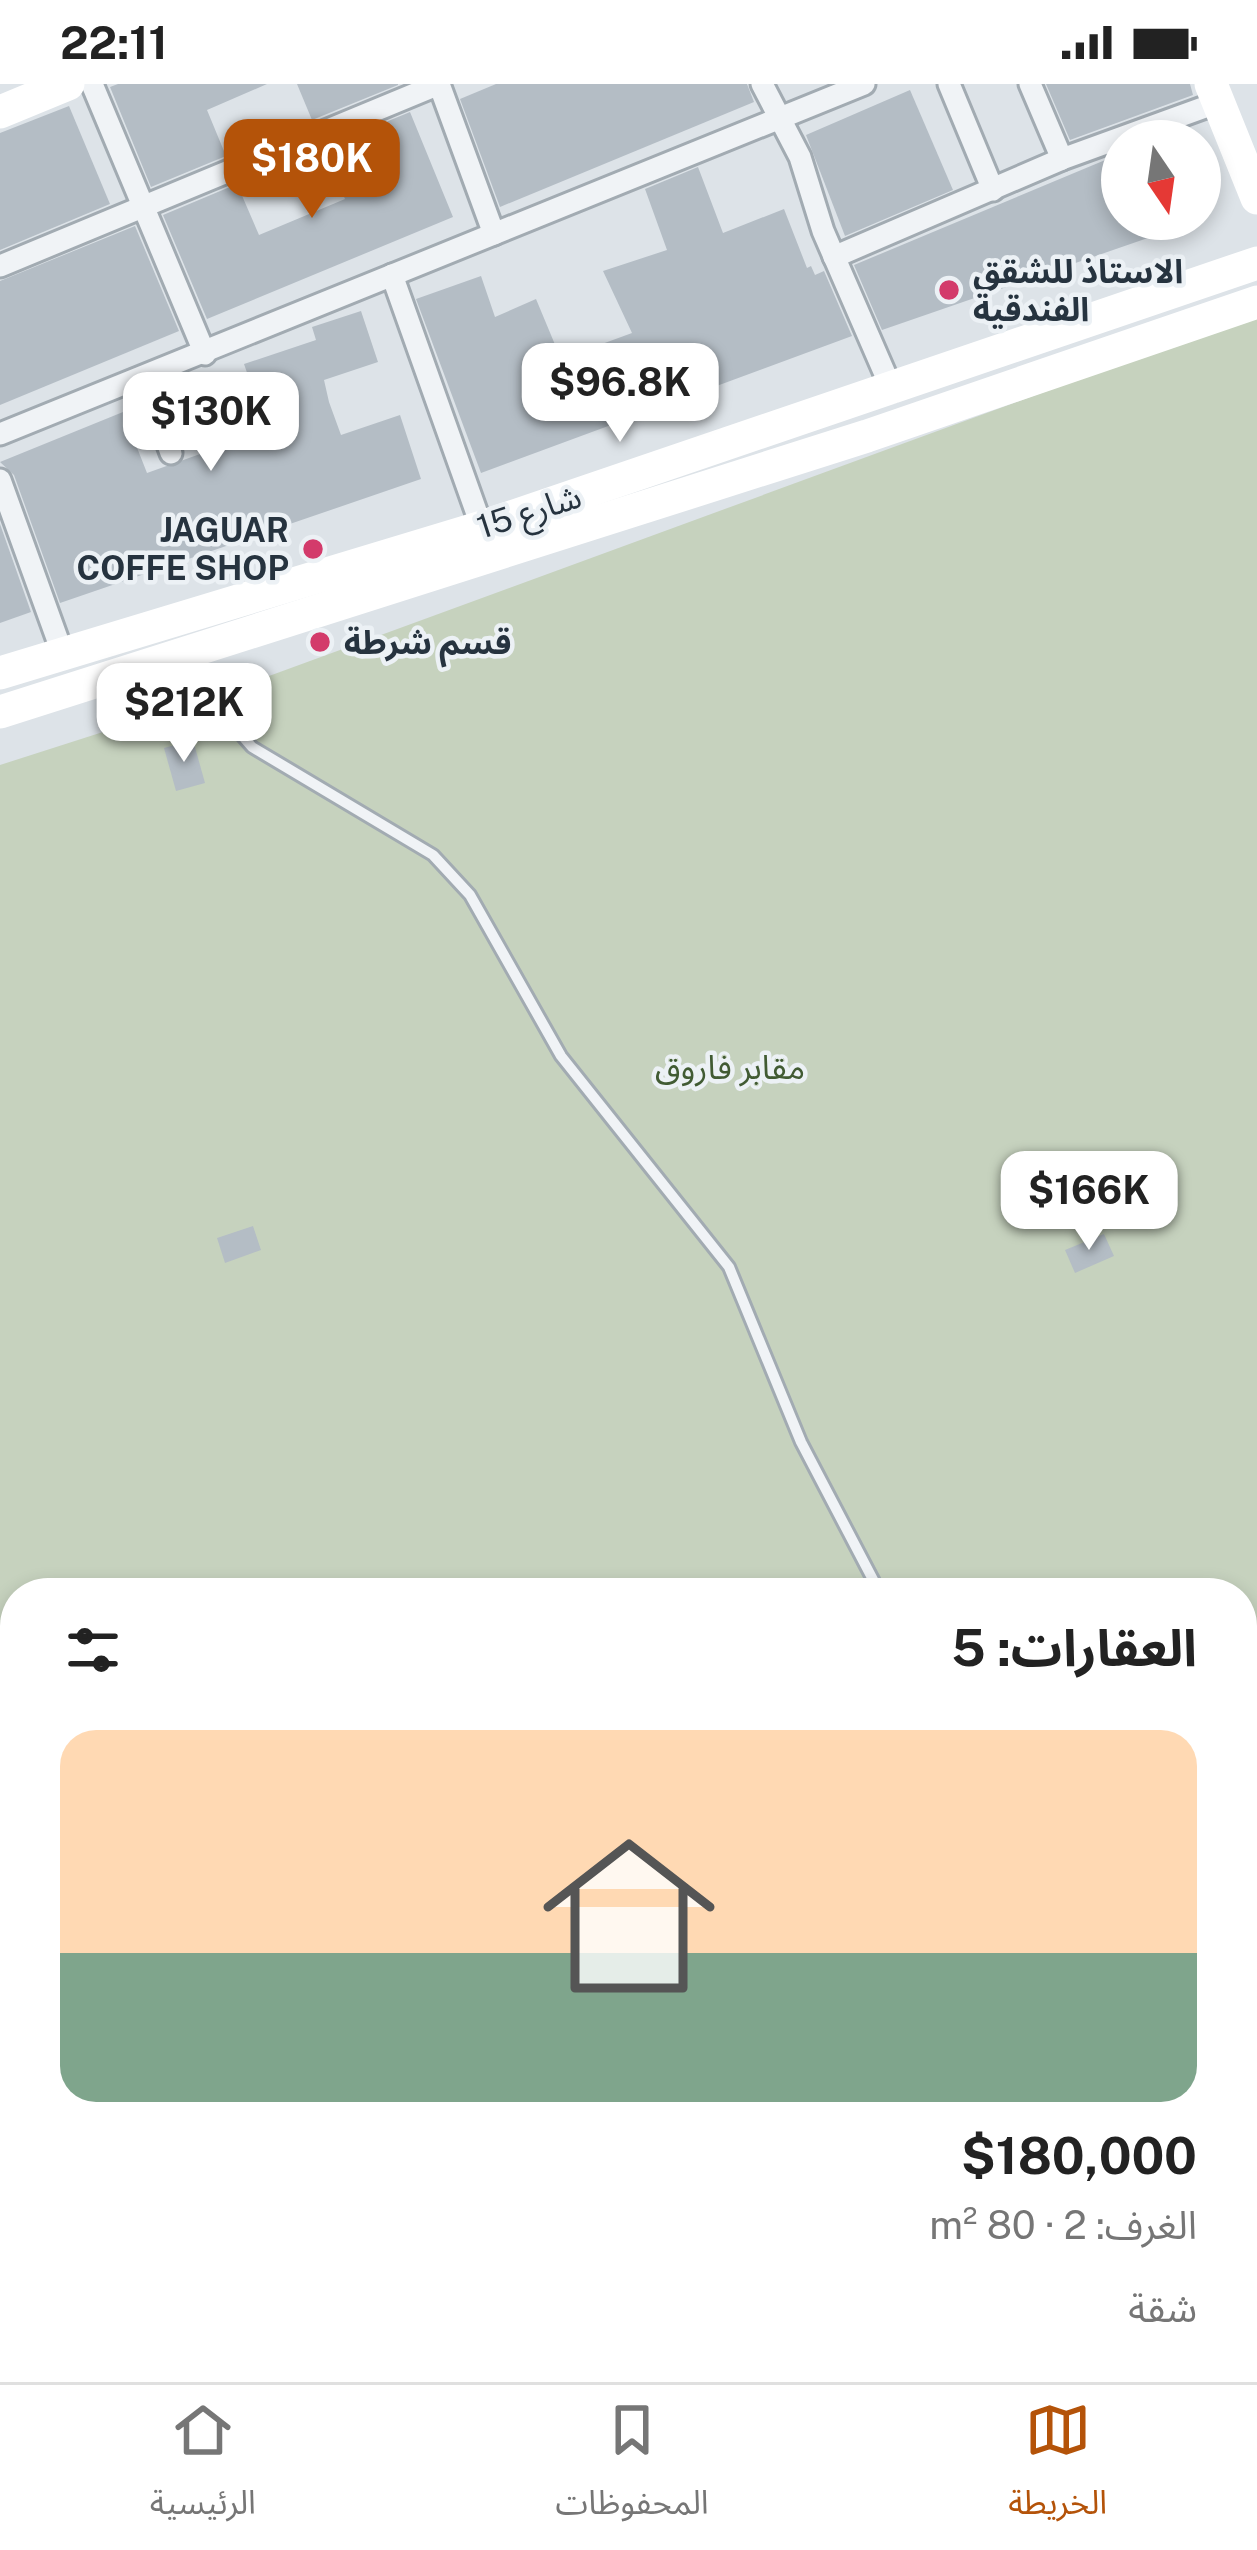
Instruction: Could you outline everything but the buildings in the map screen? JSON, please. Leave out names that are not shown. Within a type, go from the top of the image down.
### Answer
[{"type":"street","points":[[0,112],[68,84]]},
{"type":"street","points":[[92,84],[205,353]]},
{"type":"street","points":[[762,84],[800,157],[834,257],[892,391]]},
{"type":"street","points":[[0,434],[863,84]]},
{"type":"street","points":[[949,84],[994,190]]},
{"type":"street","points":[[1030,84],[1062,159]]},
{"type":"street","points":[[0,266],[434,85],[494,234]]},
{"type":"street","points":[[834,257],[1215,93],[1257,198]]},
{"type":"street","name":"شارع 15","points":[[0,712],[487,542],[892,391],[1257,263]]},
{"type":"street","points":[[392,275],[487,542]]},
{"type":"street","name":"شارع 15","points":[[0,674],[62,652],[487,542],[1257,302]]},
{"type":"street","points":[[144,379],[171,453]]},
{"type":"street","points":[[0,480],[62,652]]},
{"type":"lane","points":[[187,649],[209,698],[252,747],[433,855],[470,895],[561,1056],[729,1267],[801,1442],[872,1578]]},
{"type":"green space","name":"مقابر فاروق","points":[[1257,314],[1257,1578],[0,1578],[0,765],[209,698]]},
{"type":"place","name":"الاستاذ للشقق الفندقية","points":[[949,290]]},
{"type":"place","name":"JAGUAR COFFE SHOP","points":[[313,549]]},
{"type":"place","name":"قسم شرطة","points":[[320,642]]}]
